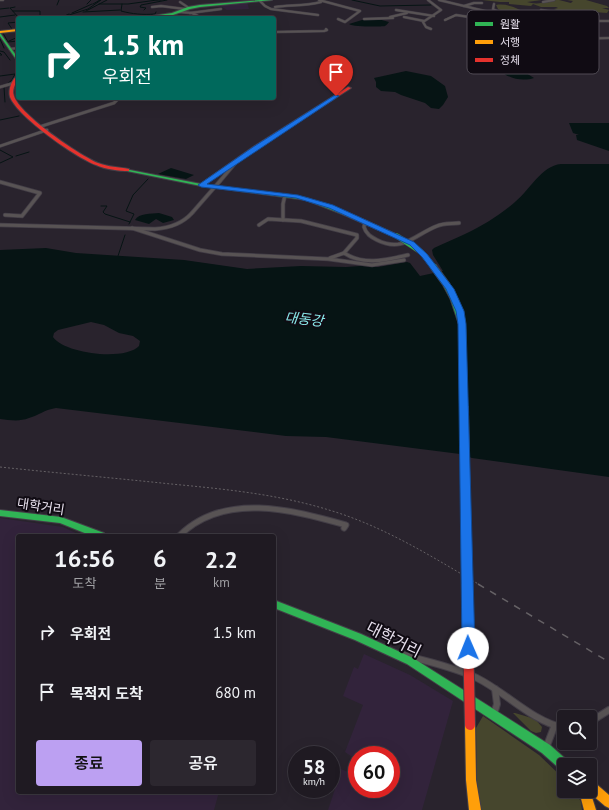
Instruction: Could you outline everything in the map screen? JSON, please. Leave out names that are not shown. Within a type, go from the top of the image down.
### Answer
[{"type":"main road","points":[[157,16],[184,12],[210,4],[258,1],[271,4]]},
{"type":"main road","points":[[16,30],[0,33],[16,58]]},
{"type":"main road","points":[[16,80],[12,86],[12,96],[15,104],[77,154],[97,164],[201,185],[285,195],[317,202],[397,236],[418,248],[441,275],[455,299],[462,324],[471,780],[475,810]]},
{"type":"main road","points":[[201,185],[237,160],[350,88]]},
{"type":"main road","name":"대학거리","points":[[0,513],[61,520],[95,534]]},
{"type":"main road","name":"대학거리","points":[[276,605],[358,637],[386,649],[410,662],[494,714],[546,749],[557,759]]},
{"type":"main road","points":[[597,792],[609,802]]},
{"type":"main road","points":[[587,798],[590,810]]},
{"type":"street","points":[[428,0],[440,9],[437,15]]},
{"type":"street","points":[[439,0],[476,10]]},
{"type":"street","points":[[543,2],[554,0]]},
{"type":"street","points":[[271,4],[306,6],[320,1],[360,11],[349,20],[343,22],[338,19]]},
{"type":"street","points":[[180,2],[184,12]]},
{"type":"street","points":[[463,7],[474,3],[482,3]]},
{"type":"street","points":[[184,12],[227,4]]},
{"type":"street","points":[[271,4],[288,11],[318,15]]},
{"type":"street","points":[[494,4],[493,9],[494,10]]},
{"type":"street","points":[[152,7],[156,6],[196,16]]},
{"type":"street","points":[[396,10],[434,16]]},
{"type":"street","points":[[389,18],[393,15],[411,12]]},
{"type":"street","points":[[404,18],[424,21],[437,15],[449,17],[458,15],[467,17]]},
{"type":"street","points":[[445,20],[449,17]]},
{"type":"street","points":[[364,19],[393,18]]},
{"type":"street","points":[[424,21],[424,26],[431,29]]},
{"type":"street","points":[[276,32],[324,31],[327,30],[326,29]]},
{"type":"street","points":[[10,50],[16,48]]},
{"type":"street","points":[[0,87],[16,80]]},
{"type":"street","points":[[0,146],[44,128],[114,103],[117,100]]},
{"type":"street","points":[[0,225],[155,229],[169,228],[180,224],[192,213],[237,160]]},
{"type":"street","points":[[0,182],[40,193],[22,216],[5,215]]},
{"type":"street","points":[[283,220],[283,204],[285,195]]},
{"type":"street","points":[[258,225],[268,219],[308,222],[356,234],[365,232]]},
{"type":"street","points":[[365,222],[363,226],[365,232],[381,243],[387,245],[402,244],[412,241],[439,225],[459,223]]},
{"type":"street","points":[[132,228],[200,250],[222,254],[328,259],[379,265],[404,260]]},
{"type":"street","points":[[328,259],[344,253],[357,238],[356,234]]},
{"type":"street","points":[[344,253],[354,258],[370,261],[408,255]]},
{"type":"street","points":[[181,534],[189,526],[218,512],[254,507],[299,512],[346,525],[344,528]]},
{"type":"street","points":[[386,649],[476,678],[535,716],[557,727]]},
{"type":"street","points":[[494,714],[497,704],[495,689]]},
{"type":"street","points":[[597,718],[609,710]]},
{"type":"street","points":[[546,749],[554,727]]},
{"type":"shaded area","points":[[247,2],[249,9],[227,10],[215,5]]},
{"type":"shaded area","points":[[0,518],[63,527],[78,534],[16,534],[16,794],[218,794],[214,810],[0,810]]},
{"type":"shaded area","points":[[364,654],[410,675],[453,701],[422,810],[328,810],[332,798],[340,798],[340,769],[348,772],[348,798],[400,798],[400,746],[348,746],[348,754],[345,752],[363,705],[343,696],[354,667],[358,669]]},
{"type":"green space","points":[[482,0],[542,0],[527,2],[543,3],[548,1],[546,0],[559,0],[571,3],[573,1],[567,0],[586,0],[607,6],[609,8],[602,8],[609,10],[607,13],[599,12],[599,10],[557,10],[554,9],[558,8],[556,7],[541,7],[533,4],[531,6]]},
{"type":"green space","points":[[496,5],[509,6],[521,10],[500,10]]},
{"type":"green space","points":[[513,713],[535,719],[542,727],[541,732],[536,733],[531,731]]},
{"type":"green space","points":[[483,716],[539,755],[557,772],[557,798],[579,798],[582,810],[480,810],[477,782],[476,728]]},
{"type":"water","points":[[378,19],[389,22],[386,26],[372,27],[349,24],[362,20]]},
{"type":"water","points":[[406,71],[431,76],[445,86],[448,97],[439,109],[431,108],[425,103],[395,92],[381,91],[376,87],[374,78]]},
{"type":"water","points":[[505,74],[528,74],[534,78],[523,80]]},
{"type":"water","points":[[569,123],[609,123],[609,151],[577,140],[576,135],[579,135],[573,133]]},
{"type":"water","name":"대동강","points":[[561,164],[609,164],[609,477],[472,458],[460,454],[326,437],[286,436],[56,408],[22,420],[0,419],[0,250],[46,248],[76,253],[184,260],[247,269],[301,266],[378,267],[407,262],[410,263],[420,276],[443,271],[433,255],[432,250],[434,248],[471,231],[497,216],[520,197],[547,169]],"holes":[[[91,322],[104,325],[119,333],[133,336],[140,341],[139,346],[132,351],[95,354],[70,348],[60,343],[53,337],[54,333],[58,330]]]},
{"type":"water","points":[[171,168],[194,175],[186,179],[158,174]]},
{"type":"water","points":[[159,213],[172,217],[174,220],[163,223],[156,219],[149,224],[135,220],[142,215]]},
{"type":"waterway","points":[[57,5],[59,0]]},
{"type":"waterway","points":[[87,4],[91,0]]},
{"type":"waterway","points":[[93,4],[100,0]]},
{"type":"waterway","points":[[66,16],[88,9],[101,0]]},
{"type":"waterway","points":[[99,4],[107,0]]},
{"type":"waterway","points":[[122,4],[161,0]]},
{"type":"waterway","points":[[144,10],[146,8],[140,7],[141,5],[167,0]]},
{"type":"waterway","points":[[352,0],[380,6],[431,5]]},
{"type":"waterway","points":[[72,13],[92,4]]},
{"type":"waterway","points":[[86,11],[99,4]]},
{"type":"waterway","points":[[99,4],[122,4]]},
{"type":"waterway","points":[[122,4],[121,11],[125,12],[138,14],[155,14],[156,12]]},
{"type":"waterway","points":[[15,7],[10,8],[17,16]]},
{"type":"waterway","points":[[0,9],[9,8]]},
{"type":"waterway","points":[[83,12],[120,10]]},
{"type":"waterway","points":[[13,11],[40,11],[40,16]]},
{"type":"waterway","points":[[64,16],[69,14]]},
{"type":"waterway","points":[[0,17],[15,15]]},
{"type":"waterway","points":[[12,29],[8,23],[16,22]]},
{"type":"waterway","points":[[5,32],[3,33],[8,42],[16,41]]},
{"type":"waterway","points":[[9,41],[16,38]]},
{"type":"waterway","points":[[0,39],[4,48]]},
{"type":"waterway","points":[[0,51],[4,52],[10,60]]},
{"type":"waterway","points":[[0,53],[2,55],[0,55]]},
{"type":"waterway","points":[[0,76],[15,74],[12,80],[7,84]]},
{"type":"waterway","points":[[4,87],[5,102]]},
{"type":"waterway","points":[[0,120],[19,116]]},
{"type":"waterway","points":[[0,150],[13,157],[0,163]]},
{"type":"waterway","points":[[16,156],[29,152]]},
{"type":"waterway","points":[[130,222],[134,214],[126,211],[133,195],[148,179]]},
{"type":"waterway","points":[[101,206],[107,206],[103,212],[105,214],[130,222]]},
{"type":"waterway","points":[[118,256],[125,235]]},
{"type":"railway","points":[[0,467],[231,490],[309,504],[349,517],[388,533],[480,585]]},
{"type":"railway","points":[[478,584],[609,662]]},
{"type":"traffic: fast","points":[[156,16],[173,14],[189,8],[200,6],[271,0]]},
{"type":"traffic: fast","points":[[0,34],[16,58]]},
{"type":"traffic: fast","points":[[127,170],[201,185],[307,199],[344,213]]},
{"type":"traffic: fast","points":[[397,236],[421,252],[439,273],[453,297],[462,324],[467,588]]},
{"type":"traffic: fast","points":[[0,513],[61,520],[96,534]]},
{"type":"traffic: fast","points":[[276,605],[358,637],[410,661],[546,749],[557,759]]},
{"type":"traffic: slow","points":[[0,32],[16,30]]},
{"type":"traffic: slow","points":[[344,213],[397,236]]},
{"type":"traffic: slow","points":[[470,725],[471,780],[475,810]]},
{"type":"traffic: slow","points":[[597,792],[609,802]]},
{"type":"traffic: slow","points":[[587,798],[590,810]]},
{"type":"traffic: jam","points":[[16,80],[12,88],[12,96],[16,103],[36,123],[89,160],[100,165],[127,170]]},
{"type":"traffic: jam","points":[[201,185],[255,148],[349,88]]},
{"type":"traffic: jam","points":[[467,588],[470,725]]},
{"type":"route","points":[[336,96],[201,185],[296,196],[331,207],[412,243],[441,275],[450,289],[460,311],[462,324],[468,648]]}]
